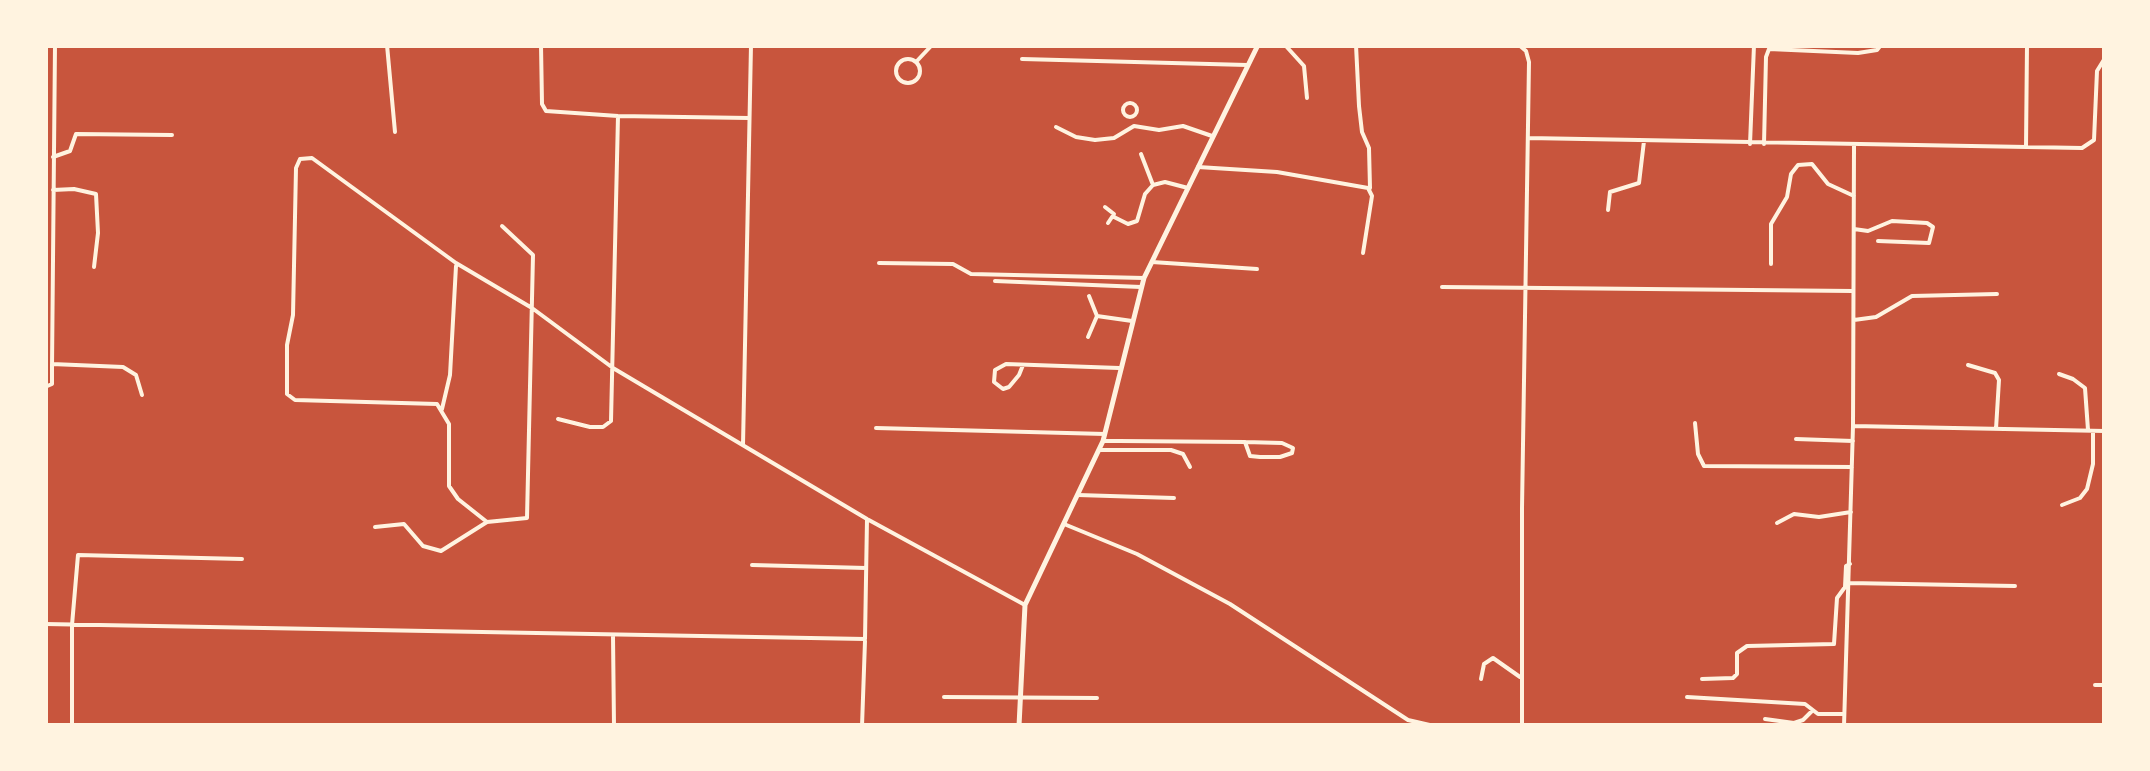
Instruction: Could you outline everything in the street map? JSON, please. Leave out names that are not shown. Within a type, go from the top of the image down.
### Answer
[{"type":"street","points":[[45,387],[52,384],[56,45]]},
{"type":"street","points":[[388,45],[395,132]]},
{"type":"street","points":[[541,45],[544,110],[618,116],[749,118]]},
{"type":"street","points":[[743,446],[751,45]]},
{"type":"street","points":[[916,62],[932,45]]},
{"type":"street","points":[[1019,726],[1025,605],[1104,438],[1144,278],[1258,45]]},
{"type":"street","points":[[1285,45],[1304,66],[1307,98]]},
{"type":"street","points":[[1356,45],[1358,106],[1369,148],[1372,205],[1363,253]]},
{"type":"street","points":[[1750,144],[1754,45]]},
{"type":"street","points":[[1764,144],[1769,49],[1858,52],[1877,50],[1881,45]]},
{"type":"street","points":[[2026,147],[2027,45]]},
{"type":"street","points":[[1522,46],[1529,62],[1522,726]]},
{"type":"street","points":[[906,58],[916,62],[918,78],[908,83],[900,80],[896,73],[899,62],[906,58]]},
{"type":"street","points":[[1528,138],[2082,148],[2094,140],[2097,71],[2105,58]]},
{"type":"street","points":[[1022,59],[1248,66]]},
{"type":"street","points":[[558,419],[590,427],[608,424],[613,368],[618,116]]},
{"type":"street","points":[[1132,117],[1134,126]]},
{"type":"street","points":[[1056,128],[1095,140],[1114,138],[1134,126],[1159,130],[1184,126],[1214,136]]},
{"type":"street","points":[[53,157],[70,151],[76,134],[172,135]]},
{"type":"street","points":[[1608,210],[1608,194],[1612,190],[1639,183],[1644,141]]},
{"type":"street","points":[[1844,726],[1853,440],[1854,146]]},
{"type":"street","points":[[1141,154],[1153,184]]},
{"type":"street","points":[[487,522],[449,486],[448,424],[442,410],[432,402],[295,400],[287,394],[286,345],[293,315],[299,160],[312,158],[456,263],[532,308],[613,368],[867,518],[1025,605]]},
{"type":"street","points":[[1771,264],[1771,224],[1787,197],[1791,174],[1798,165],[1812,164],[1828,184],[1854,196]]},
{"type":"street","points":[[1198,167],[1288,174],[1370,190]]},
{"type":"street","points":[[1105,207],[1128,224],[1137,220],[1145,194],[1153,184],[1166,182],[1188,188]]},
{"type":"street","points":[[53,190],[96,194],[98,233],[94,267]]},
{"type":"street","points":[[1108,223],[1114,217]]},
{"type":"street","points":[[1854,229],[1868,231],[1892,221],[1928,223],[1934,227],[1929,243],[1878,242]]},
{"type":"street","points":[[374,527],[404,524],[423,546],[441,551],[487,522],[524,520],[528,516],[533,255],[502,226]]},
{"type":"street","points":[[1152,262],[1257,269]]},
{"type":"street","points":[[442,410],[450,375],[456,263]]},
{"type":"street","points":[[878,263],[953,264],[971,274],[1144,278]]},
{"type":"street","points":[[996,281],[1142,287]]},
{"type":"street","points":[[1442,286],[1854,292]]},
{"type":"street","points":[[1854,320],[1876,316],[1912,296],[1996,294]]},
{"type":"street","points":[[1088,296],[1097,316],[1088,336]]},
{"type":"street","points":[[1097,316],[1132,321]]},
{"type":"street","points":[[52,364],[123,367],[136,375],[142,395]]},
{"type":"street","points":[[1023,365],[1014,383],[1003,389],[998,387],[993,377],[995,370],[1006,364],[1119,368]]},
{"type":"street","points":[[1968,365],[1995,374],[1999,380],[1996,429]]},
{"type":"street","points":[[2059,374],[2073,378],[2085,388],[2094,464],[2087,489],[2080,498],[2062,506]]},
{"type":"street","points":[[1694,423],[1698,454],[1704,466],[1852,467]]},
{"type":"street","points":[[1853,426],[2105,431]]},
{"type":"street","points":[[876,428],[1282,443],[1294,448],[1280,458],[1250,456],[1245,442]]},
{"type":"street","points":[[1796,439],[1853,440]]},
{"type":"street","points":[[1099,450],[1172,450],[1183,454],[1190,467]]},
{"type":"street","points":[[1078,495],[1174,498]]},
{"type":"street","points":[[1777,523],[1794,514],[1832,516],[1851,512]]},
{"type":"street","points":[[862,726],[867,518]]},
{"type":"street","points":[[1064,524],[1108,540],[1230,604],[1408,720],[1434,726]]},
{"type":"street","points":[[72,726],[72,625],[78,555],[242,559]]},
{"type":"street","points":[[1702,679],[1733,678],[1737,674],[1738,653],[1748,646],[1834,644],[1837,598],[1845,587],[1846,567],[1850,564]]},
{"type":"street","points":[[752,565],[866,568]]},
{"type":"street","points":[[1850,583],[2015,586]]},
{"type":"street","points":[[45,624],[865,640]]},
{"type":"street","points":[[613,635],[614,726]]},
{"type":"street","points":[[1481,679],[1484,664],[1493,658],[1520,676]]},
{"type":"street","points":[[2095,686],[2105,686]]},
{"type":"street","points":[[944,697],[1096,698]]},
{"type":"street","points":[[1688,697],[1804,704],[1812,711],[1844,714]]},
{"type":"street","points":[[1765,718],[1794,722],[1812,711]]}]
